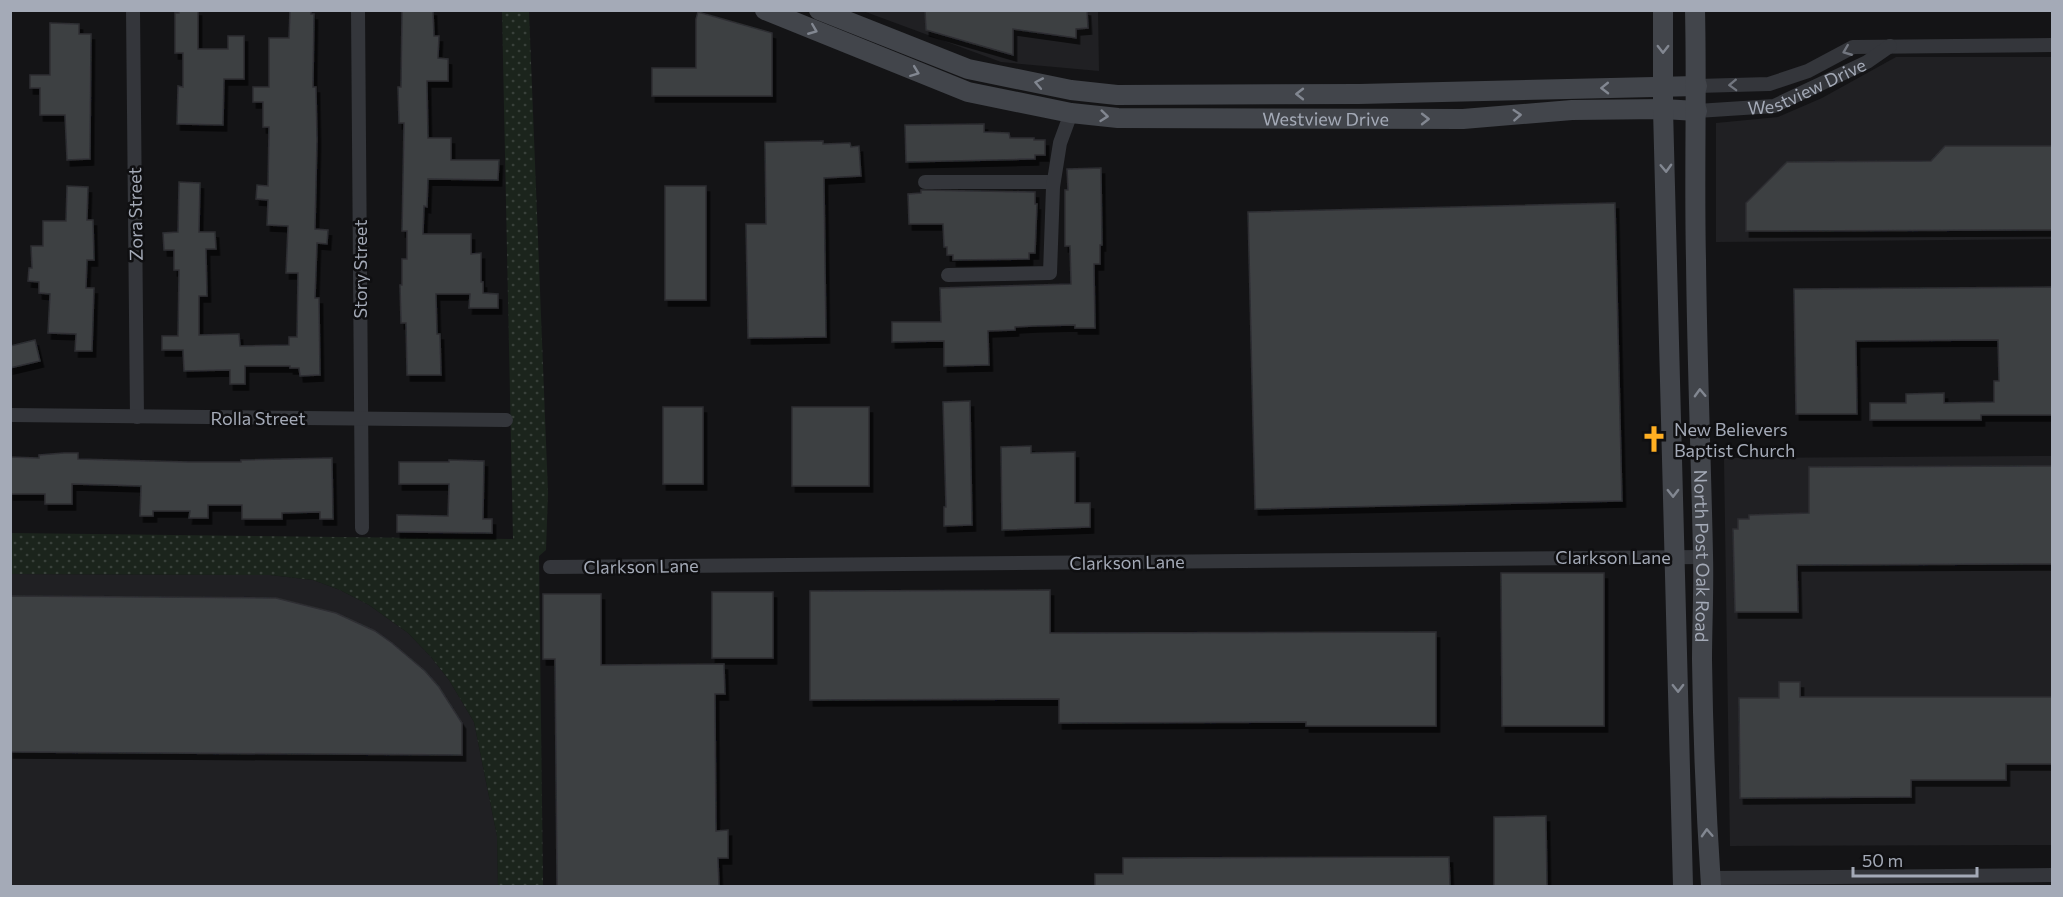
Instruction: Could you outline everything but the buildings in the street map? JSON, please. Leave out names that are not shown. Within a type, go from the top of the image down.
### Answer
[{"type":"main road","name":"Westview Drive","points":[[765,10],[968,92],[1071,113],[1118,118],[1463,119],[1572,111],[1663,109],[1697,111]]},
{"type":"main road","name":"Westview Drive","points":[[819,10],[968,69],[1071,90],[1117,95],[1359,94],[1697,86]]},
{"type":"main road","name":"North Post Oak Road","points":[[1663,10],[1663,109],[1683,886]]},
{"type":"main road","name":"North Post Oak Road","points":[[1695,10],[1696,259],[1701,434],[1700,486],[1704,556],[1702,659],[1706,827],[1710,882]]},
{"type":"street","name":"Zora Street","points":[[133,10],[137,417]]},
{"type":"street","name":"Story Street","points":[[358,10],[362,528]]},
{"type":"street","name":"Westview Drive","points":[[1697,86],[1769,84],[1808,71],[1853,47],[2052,45]]},
{"type":"street","name":"Westview Drive","points":[[1697,111],[1774,105],[1867,62],[1890,46]]},
{"type":"street","points":[[948,274],[1050,273],[1053,182],[1060,143],[1071,113]]},
{"type":"street","points":[[925,182],[1053,182]]},
{"type":"street","name":"Rolla Street","points":[[10,416],[506,420]]},
{"type":"street","name":"Clarkson Lane","points":[[550,567],[1704,556]]},
{"type":"street","points":[[1710,882],[2052,875]]},
{"type":"shaded area","points":[[502,11],[529,11],[548,493],[546,550],[539,556],[543,886],[498,886],[497,836],[474,722],[449,680],[431,657],[408,633],[369,605],[340,590],[313,580],[270,575],[11,574],[11,533],[513,539]]},
{"type":"shaded area","points":[[863,11],[1098,11],[1099,71],[1001,62]]},
{"type":"shaded area","points":[[1896,57],[2052,57],[2052,239],[1716,242],[1716,123],[1778,117],[1822,98]]},
{"type":"shaded area","points":[[2052,456],[2052,845],[1730,846],[1724,458]]},
{"type":"shaded area","points":[[11,574],[270,575],[313,580],[340,590],[369,605],[408,633],[431,657],[449,680],[474,722],[497,836],[498,886],[11,886]]},
{"type":"place","name":"New Believers Baptist Church","points":[[1654,439]]}]
